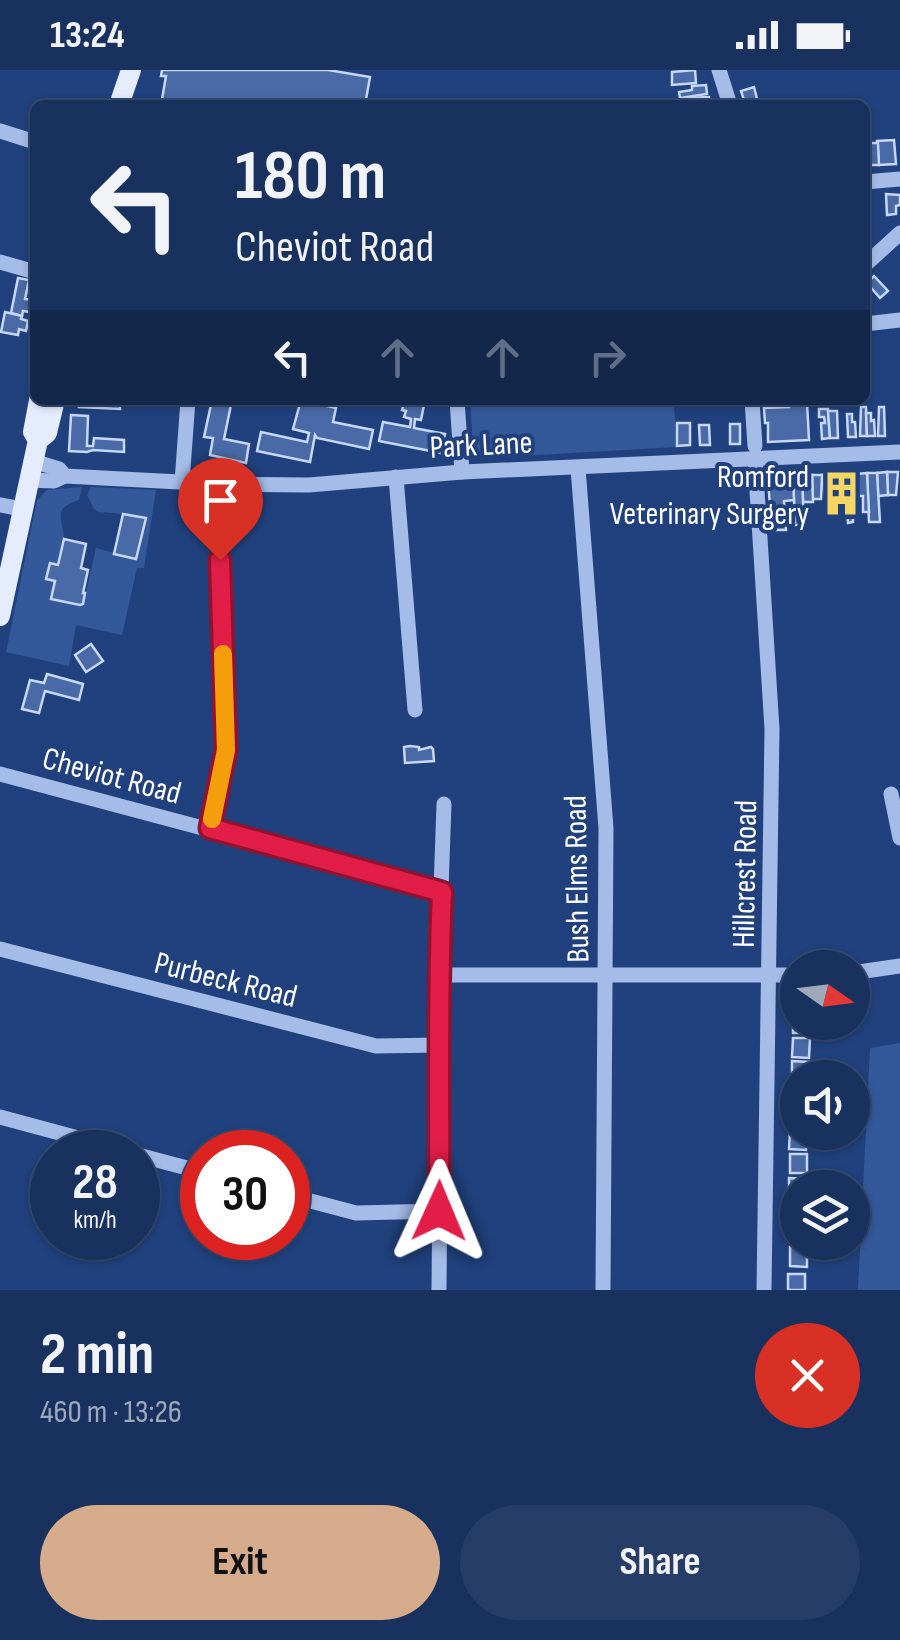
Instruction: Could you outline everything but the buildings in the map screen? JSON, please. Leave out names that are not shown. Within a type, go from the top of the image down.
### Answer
[{"type":"main road","points":[[120,100],[131,70]]},
{"type":"main road","points":[[134,100],[144,70]]},
{"type":"main road","points":[[0,616],[33,460],[38,405]]},
{"type":"main road","points":[[33,460],[47,434],[55,405]]},
{"type":"street","points":[[719,70],[728,100]]},
{"type":"street","points":[[0,131],[30,140]]},
{"type":"street","points":[[870,182],[900,179]]},
{"type":"street","points":[[870,260],[900,234]]},
{"type":"street","points":[[0,262],[30,271]]},
{"type":"street","points":[[870,323],[900,320]]},
{"type":"street","points":[[182,482],[188,405]]},
{"type":"street","points":[[458,405],[462,472]]},
{"type":"street","name":"Hillcrest Road","points":[[752,405],[772,729],[764,1290]]},
{"type":"street","name":"Park Lane","points":[[33,460],[54,467],[65,476],[309,485],[755,452],[900,452]]},
{"type":"street","name":"Bush Elms Road","points":[[578,468],[606,828],[603,1290]]},
{"type":"street","points":[[396,477],[415,710]]},
{"type":"street","points":[[210,828],[226,750],[218,484]]},
{"type":"street","points":[[0,505],[22,509]]},
{"type":"street","name":"Cheviot Road","points":[[0,774],[442,892]]},
{"type":"street","points":[[891,794],[900,838]]},
{"type":"street","points":[[438,1290],[438,975],[444,804]]},
{"type":"street","name":"Purbeck Road","points":[[0,949],[376,1046],[440,1045]]},
{"type":"street","points":[[870,970],[900,966]]},
{"type":"street","points":[[438,975],[780,976]]},
{"type":"street","points":[[0,1118],[46,1130]]},
{"type":"street","points":[[310,1201],[356,1214],[439,1211]]},
{"type":"shaded area","points":[[470,405],[674,405],[676,447],[485,458],[474,451]]},
{"type":"shaded area","points":[[82,487],[79,500],[62,511],[63,549],[58,565],[50,563],[46,578],[55,581],[51,599],[83,606],[96,548],[136,559],[145,519],[99,512],[87,495],[91,487],[156,490],[144,568],[137,568],[122,635],[76,625],[69,666],[6,652],[37,500],[47,490]]},
{"type":"shaded area","points":[[900,1043],[900,1290],[858,1290],[859,1260],[870,1260],[870,1170],[864,1170],[865,1150],[870,1150],[870,1048]]},
{"type":"slow traffic","points":[[212,819],[226,750],[223,654]]},
{"type":"place","name":"Romford Veterinary Surgery","points":[[842,494]]},
{"type":"route","points":[[220,560],[226,750],[210,828],[442,892],[438,975],[439,1211]]}]
